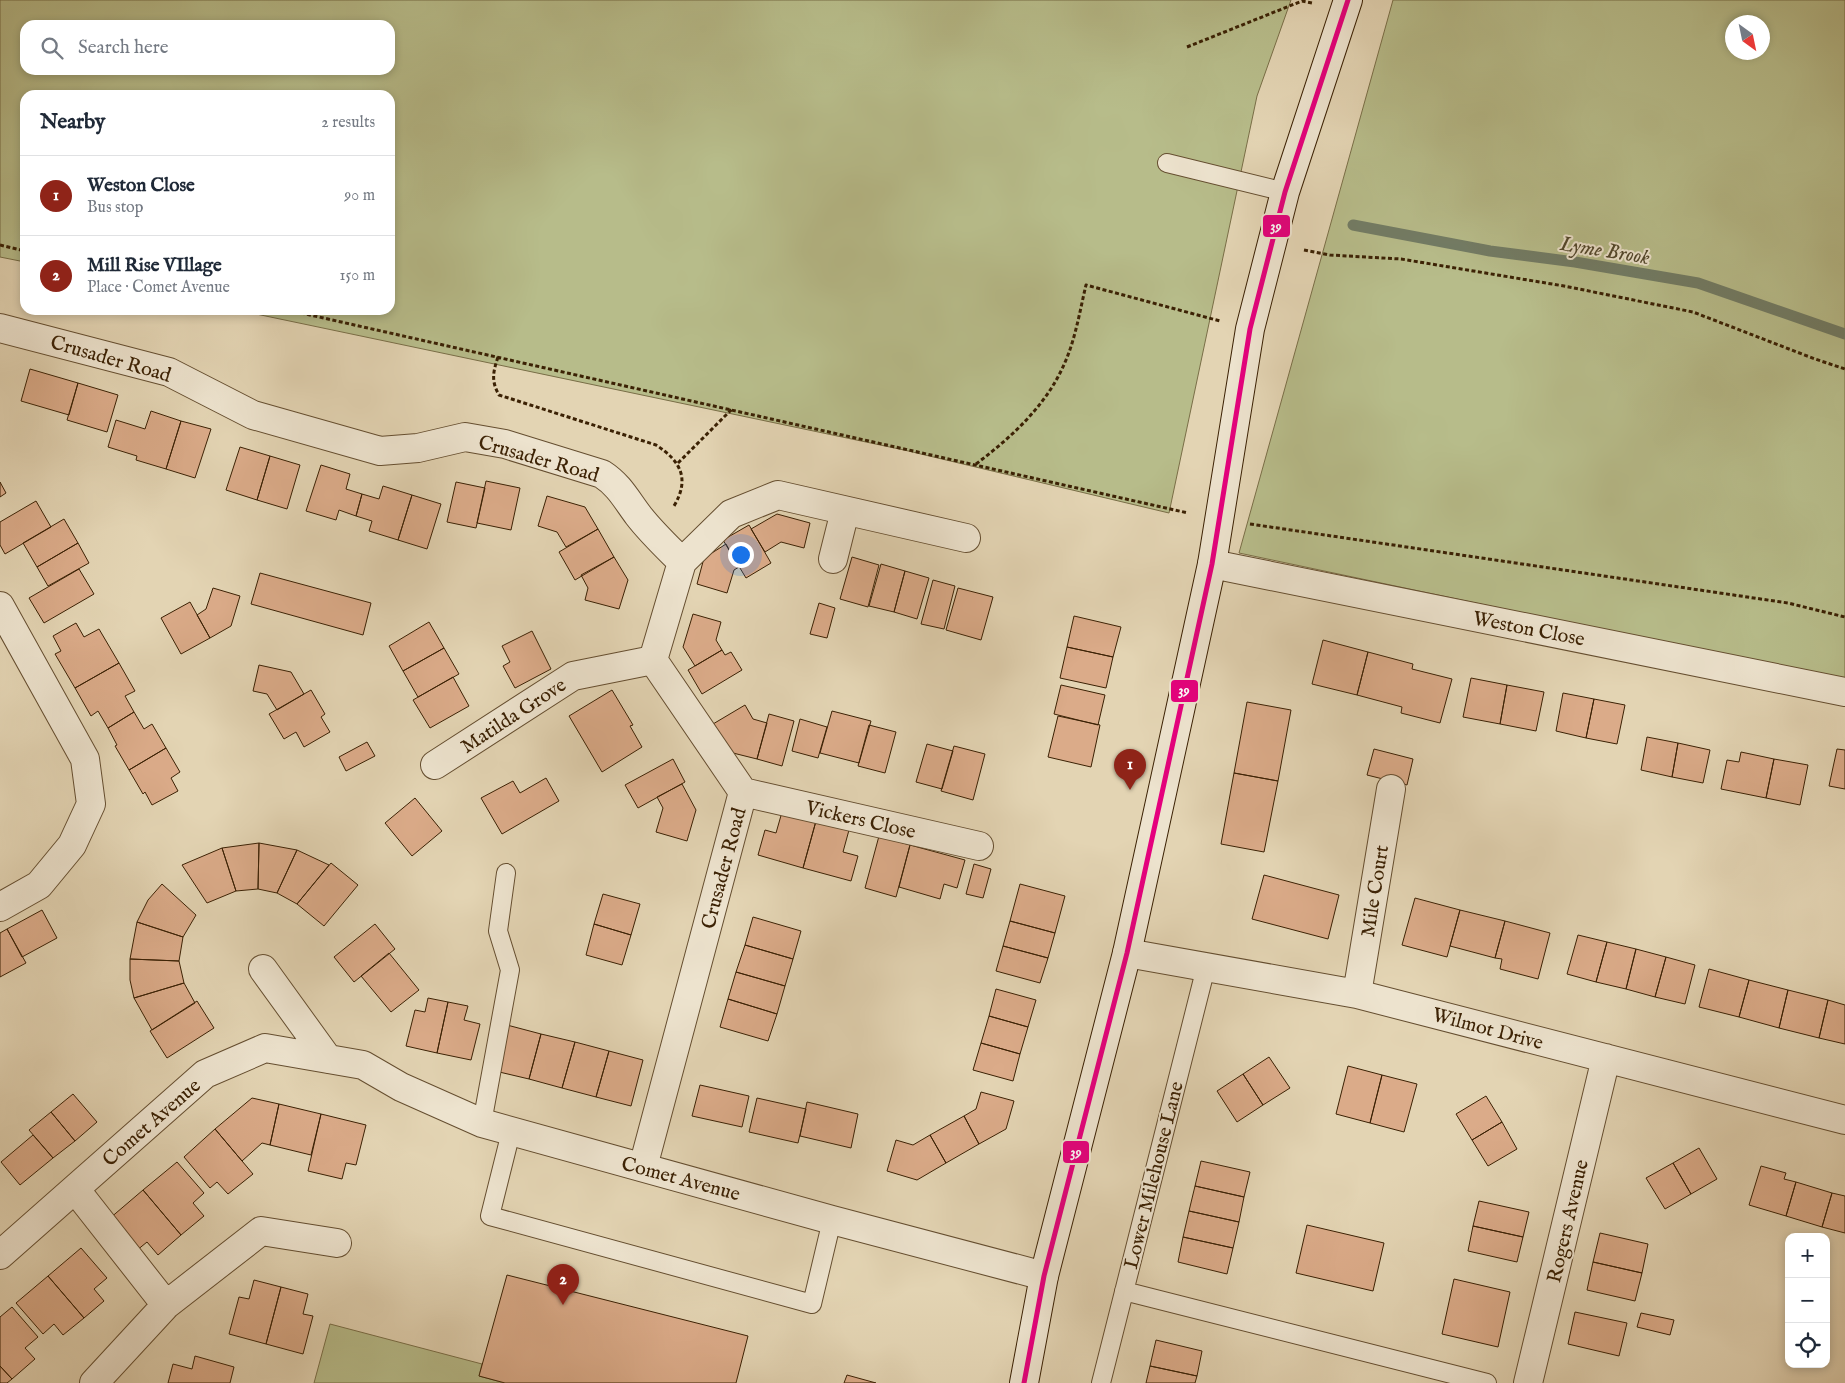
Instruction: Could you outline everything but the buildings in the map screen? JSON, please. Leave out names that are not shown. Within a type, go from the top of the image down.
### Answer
[{"type":"street","points":[[1024,1383],[1044,1276],[1127,954],[1212,564],[1250,329],[1270,243],[1347,6]]},
{"type":"street","name":"Crusader Road","points":[[0,328],[170,372],[252,415],[380,451],[418,448],[465,436],[505,444],[602,474],[613,481],[639,516],[682,562]]},
{"type":"street","points":[[653,660],[682,562],[731,514],[778,495],[966,538]]},
{"type":"street","points":[[833,559],[845,511]]},
{"type":"street","name":"Weston Close","points":[[1212,564],[1845,692]]},
{"type":"street","points":[[0,606],[85,759],[91,804],[72,845],[39,885],[0,908]]},
{"type":"street","name":"Crusader Road","points":[[643,1167],[743,792],[653,660]]},
{"type":"street","name":"Matilda Grove","points":[[435,765],[573,676],[653,660]]},
{"type":"street","name":"Mile Court","points":[[1357,994],[1391,789]]},
{"type":"street","name":"Vickers Close","points":[[743,792],[979,846]]},
{"type":"street","name":"Wilmot Drive","points":[[1127,954],[1357,994],[1845,1120]]},
{"type":"street","points":[[263,969],[328,1059]]},
{"type":"street","name":"Comet Avenue","points":[[0,1255],[205,1074],[265,1048],[364,1065],[401,1087],[482,1123],[511,1132],[1044,1276]]},
{"type":"street","name":"Rogers Avenue","points":[[1528,1383],[1606,1058]]},
{"type":"street","points":[[75,1189],[166,1305]]},
{"type":"street","points":[[94,1383],[166,1305],[261,1231],[337,1242]]},
{"type":"lane","points":[[1167,163],[1285,192]]},
{"type":"lane","points":[[482,1123],[510,970],[498,931],[506,873]]},
{"type":"lane","name":"Lower Milehouse Lane","points":[[1101,1383],[1206,967]]},
{"type":"lane","points":[[511,1132],[490,1216],[509,1222],[812,1304],[832,1220]]},
{"type":"lane","points":[[1124,1291],[1487,1383]]},
{"type":"path","points":[[1187,47],[1302,1],[1347,6]]},
{"type":"path","points":[[1270,243],[1330,255],[1411,260],[1564,286],[1693,312],[1814,359],[1845,369]]},
{"type":"path","points":[[0,245],[20,250]]},
{"type":"path","points":[[975,465],[1037,410],[1053,387],[1067,359],[1086,285],[1250,329]]},
{"type":"path","points":[[310,315],[1220,520],[1788,603],[1845,617]]},
{"type":"path","points":[[678,463],[732,409]]},
{"type":"green space","points":[[0,0],[1291,0],[1257,96],[1169,513],[904,450],[261,315],[395,315],[395,90],[20,90],[20,261],[0,257]]},
{"type":"green space","points":[[1393,0],[1845,0],[1845,681],[1239,553]]},
{"type":"green space","points":[[330,1324],[482,1364],[479,1376],[505,1383],[314,1383]]},
{"type":"waterway","name":"Lyme Brook","points":[[1353,225],[1490,251],[1575,262],[1698,283],[1845,334]]},
{"type":"transit line","name":"39","points":[[1024,1383],[1044,1276],[1127,953],[1212,564],[1250,329],[1285,192],[1348,0]]},
{"type":"place","name":"Weston Close","points":[[1130,790]]},
{"type":"place","name":"Mill Rise VIllage","points":[[563,1305]]}]
